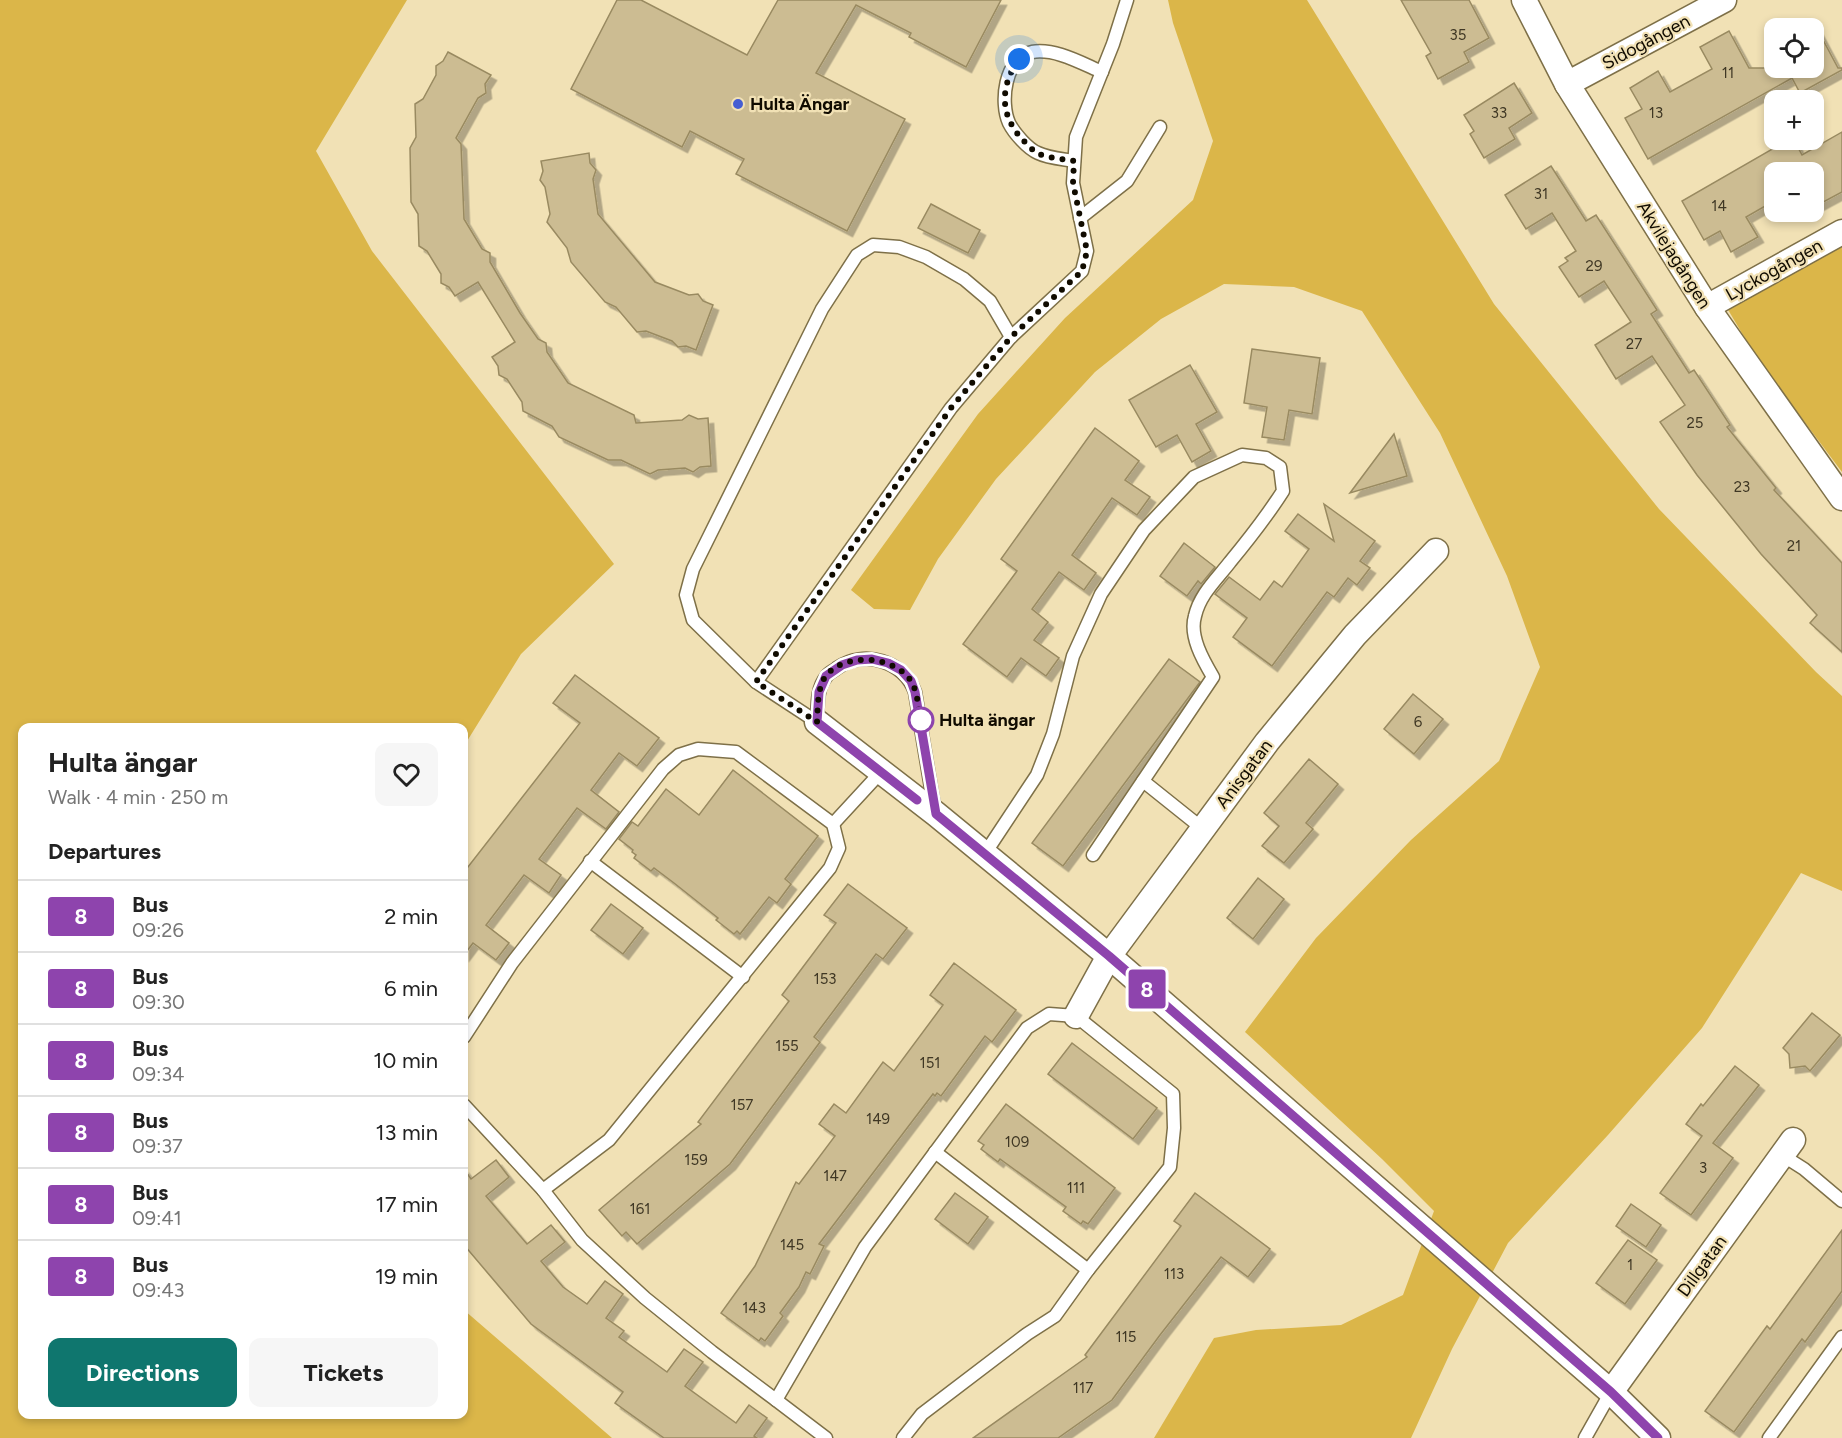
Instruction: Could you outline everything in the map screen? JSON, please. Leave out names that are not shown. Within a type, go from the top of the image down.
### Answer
[{"type":"street","name":"Akvilejagången","points":[[1524,0],[1567,84],[1707,307],[1842,498]]},
{"type":"street","name":"Sidogången","points":[[1567,84],[1724,0]]},
{"type":"street","name":"Lyckogången","points":[[1707,307],[1842,232]]},
{"type":"street","name":"Anisgatan","points":[[1076,1016],[1109,956],[1267,742],[1355,635],[1436,551]]},
{"type":"street","points":[[817,722],[936,814],[1109,956],[1611,1392],[1658,1438]]},
{"type":"street","name":"Dillgatan","points":[[1611,1392],[1787,1147]]},
{"type":"lane","points":[[756,682],[951,408],[1011,337],[1082,271],[1087,251],[1073,183],[1076,137],[1128,0]]},
{"type":"lane","points":[[1074,161],[1038,153],[1014,131],[1009,122],[1004,98],[1010,72],[1019,59],[1030,52],[1046,51],[1102,72]]},
{"type":"lane","points":[[1080,218],[1127,182],[1160,127]]},
{"type":"lane","points":[[936,814],[915,692],[911,681],[901,670],[888,663],[872,659],[857,660],[842,665],[826,676],[819,692],[817,722],[756,682],[693,620],[686,595],[693,569],[822,309],[857,255],[873,245],[899,247],[926,256],[964,279],[990,301],[1011,337]]},
{"type":"lane","points":[[984,855],[1037,775],[1053,734],[1073,656],[1101,594],[1143,530],[1194,477],[1242,455],[1266,458],[1280,467],[1283,491],[1269,513],[1204,594],[1194,617],[1194,634],[1205,664],[1213,677],[1093,855]]},
{"type":"lane","points":[[468,1031],[512,963],[663,768],[679,754],[698,748],[736,752],[833,824],[839,848],[830,868],[609,1140],[543,1190]]},
{"type":"lane","points":[[833,824],[880,772]]},
{"type":"lane","points":[[1143,781],[1203,829]]},
{"type":"lane","points":[[590,861],[743,977]]},
{"type":"lane","points":[[776,1400],[866,1247],[1027,1028],[1049,1014],[1076,1016],[1173,1094],[1174,1128],[1170,1167],[1088,1270],[1055,1316],[1027,1334],[922,1414],[903,1438]]},
{"type":"lane","points":[[468,1109],[543,1190],[582,1240],[645,1298],[826,1438]]},
{"type":"lane","points":[[1787,1147],[1804,1169],[1842,1201]]},
{"type":"lane","points":[[934,1152],[1088,1270]]},
{"type":"lane","points":[[1769,1438],[1838,1352],[1842,1337]]},
{"type":"lane","points":[[1585,1438],[1611,1392]]},
{"type":"shaded area","points":[[0,0],[407,0],[316,151],[372,251],[614,564],[521,654],[468,740],[468,723],[18,723],[18,1419],[468,1419],[468,1313],[612,1438],[0,1438]]},
{"type":"shaded area","points":[[1168,0],[1307,0],[1494,304],[1659,509],[1842,696],[1842,891],[1801,873],[1702,1028],[1608,1135],[1508,1243],[1452,1349],[1411,1438],[1154,1438],[1214,1338],[1256,1330],[1341,1325],[1403,1295],[1434,1211],[1382,1159],[1245,1032],[1316,938],[1411,840],[1499,761],[1540,667],[1507,576],[1440,433],[1362,311],[1294,287],[1224,284],[1161,319],[1095,372],[996,479],[938,559],[910,610],[874,609],[851,590],[978,414],[1065,318],[1193,200],[1213,141],[1173,23]]},
{"type":"shaded area","points":[[1842,246],[1842,472],[1756,357],[1727,308]]},
{"type":"building","name":"Hulta Ängar","points":[[617,0],[641,0],[747,55],[778,0],[1001,0],[966,67],[909,37],[911,33],[856,5],[816,73],[905,119],[847,231],[736,174],[744,159],[690,131],[682,147],[571,89]]},
{"type":"building","points":[[1401,0],[1469,0],[1489,38],[1464,52],[1469,62],[1438,79],[1426,56],[1431,53]]},
{"type":"building","points":[[1729,31],[1749,68],[1764,68],[1764,78],[1792,78],[1771,90],[1764,90],[1764,94],[1648,159],[1625,118],[1642,109],[1630,88],[1658,71],[1670,92],[1712,69],[1700,47]]},
{"type":"building","points":[[1824,42],[1838,68],[1842,70],[1805,90],[1798,90],[1792,78],[1824,78]]},
{"type":"building","points":[[448,52],[491,75],[485,84],[486,93],[478,98],[456,138],[461,144],[464,219],[482,249],[490,253],[490,262],[520,313],[538,339],[546,343],[547,352],[568,383],[634,415],[636,423],[682,420],[689,415],[698,419],[708,418],[711,466],[700,467],[693,472],[685,468],[658,470],[650,474],[621,460],[608,460],[559,437],[552,426],[523,411],[522,402],[507,379],[499,375],[498,366],[492,357],[515,342],[478,282],[455,296],[449,287],[441,283],[441,274],[427,251],[419,246],[418,214],[411,202],[410,148],[416,137],[415,104],[423,99],[436,75],[436,66],[443,61]]},
{"type":"building","points":[[1514,83],[1532,113],[1509,128],[1515,139],[1484,158],[1470,134],[1474,131],[1464,115]]},
{"type":"building","points":[[1842,132],[1842,192],[1824,202],[1824,162],[1764,162],[1764,207],[1746,217],[1758,237],[1731,252],[1720,231],[1704,240],[1682,201],[1771,150],[1799,150],[1802,155],[1811,150],[1824,150],[1824,142]]},
{"type":"building","points":[[589,153],[590,163],[596,170],[593,179],[598,214],[655,282],[689,295],[698,294],[703,301],[713,305],[696,350],[686,346],[678,347],[672,341],[646,331],[637,332],[616,307],[605,302],[571,262],[567,248],[547,222],[550,214],[545,187],[540,180],[543,171],[541,161]]},
{"type":"building","points":[[1551,166],[1586,221],[1596,215],[1657,310],[1651,314],[1689,373],[1694,370],[1730,425],[1727,427],[1776,488],[1774,490],[1842,563],[1842,652],[1810,623],[1817,615],[1761,554],[1697,475],[1660,422],[1685,405],[1652,356],[1616,379],[1595,345],[1631,322],[1604,281],[1579,297],[1559,267],[1568,261],[1565,258],[1576,251],[1552,213],[1526,229],[1505,195]]},
{"type":"building","points":[[931,204],[980,230],[968,253],[918,228]]},
{"type":"building","points":[[1252,349],[1320,358],[1312,414],[1289,410],[1284,440],[1262,437],[1267,407],[1244,403]]},
{"type":"building","points":[[1190,365],[1217,412],[1196,424],[1211,451],[1192,462],[1177,435],[1156,447],[1129,400]]},
{"type":"building","points":[[1095,428],[1139,461],[1125,480],[1150,497],[1137,515],[1112,498],[1072,555],[1096,573],[1084,590],[1059,572],[1032,609],[1048,622],[1034,640],[1059,658],[1046,676],[1021,658],[1007,677],[963,644],[1017,571],[1001,559]]},
{"type":"building","points":[[1394,434],[1407,476],[1350,493]]},
{"type":"building","points":[[1324,504],[1375,541],[1360,561],[1370,568],[1357,585],[1348,578],[1334,597],[1327,592],[1272,666],[1233,637],[1247,618],[1215,594],[1229,577],[1260,600],[1274,581],[1282,587],[1309,549],[1285,531],[1298,514],[1334,541]]},
{"type":"building","points":[[1184,543],[1215,567],[1201,584],[1198,581],[1187,596],[1160,576]]},
{"type":"building","points":[[1169,659],[1200,682],[1063,866],[1032,843]]},
{"type":"building","points":[[575,675],[659,738],[637,766],[619,753],[591,790],[619,812],[606,829],[577,808],[539,859],[561,875],[549,893],[524,875],[486,925],[509,943],[496,960],[473,943],[468,950],[468,867],[580,723],[553,703]]},
{"type":"building","points":[[1413,694],[1443,719],[1414,754],[1384,729]]},
{"type":"building","points":[[1309,759],[1338,784],[1306,823],[1313,829],[1284,863],[1262,846],[1279,826],[1264,813]]},
{"type":"building","points":[[733,770],[818,836],[785,879],[791,884],[777,903],[769,897],[740,934],[737,931],[734,934],[716,920],[718,918],[654,868],[651,871],[634,858],[636,855],[632,852],[633,850],[619,839],[632,822],[638,826],[666,789],[699,815]]},
{"type":"building","points":[[1258,878],[1284,899],[1253,939],[1227,918]]},
{"type":"building","points":[[848,884],[907,928],[883,959],[876,954],[814,1037],[820,1042],[730,1164],[637,1244],[626,1232],[622,1236],[599,1210],[701,1124],[698,1122],[789,1001],[782,995],[836,923],[824,915]]},
{"type":"building","points":[[611,904],[643,928],[623,954],[591,930]]},
{"type":"building","points":[[954,963],[1016,1010],[992,1042],[985,1036],[941,1096],[937,1093],[935,1096],[933,1094],[819,1244],[824,1246],[810,1274],[806,1272],[799,1287],[780,1313],[783,1316],[765,1341],[761,1338],[759,1341],[721,1313],[755,1266],[796,1182],[799,1184],[835,1136],[819,1124],[834,1104],[846,1113],[883,1062],[894,1071],[943,1005],[930,995]]},
{"type":"building","points":[[1812,1013],[1840,1035],[1810,1071],[1805,1066],[1790,1068],[1789,1054],[1783,1048]]},
{"type":"building","points":[[1072,1043],[1157,1108],[1133,1139],[1048,1074]]},
{"type":"building","points":[[1735,1066],[1759,1085],[1713,1143],[1733,1158],[1691,1215],[1660,1193],[1702,1136],[1686,1124]]},
{"type":"building","points":[[1006,1104],[1115,1188],[1088,1224],[1083,1221],[1081,1224],[1063,1211],[1066,1207],[1000,1159],[998,1162],[981,1149],[984,1145],[978,1141]]},
{"type":"building","points":[[496,1160],[509,1177],[486,1196],[527,1244],[551,1225],[565,1242],[541,1261],[563,1287],[587,1304],[605,1281],[623,1294],[606,1318],[624,1331],[619,1337],[667,1372],[684,1349],[703,1362],[685,1386],[736,1423],[749,1405],[767,1418],[754,1436],[757,1438],[664,1438],[615,1403],[623,1392],[531,1324],[468,1250],[468,1175],[471,1179]]},
{"type":"building","points":[[955,1193],[988,1217],[968,1244],[935,1219]]},
{"type":"building","points":[[1195,1193],[1270,1249],[1248,1277],[1221,1257],[1112,1400],[1058,1438],[973,1438],[1087,1357],[1085,1355],[1181,1226],[1174,1221]]},
{"type":"building","points":[[1631,1204],[1661,1225],[1646,1247],[1616,1226]]},
{"type":"building","points":[[1842,1230],[1842,1291],[1805,1342],[1802,1339],[1734,1432],[1705,1411],[1767,1326],[1770,1329]]},
{"type":"building","points":[[1628,1240],[1657,1260],[1625,1304],[1596,1283]]},
{"type":"bus line","name":"8","points":[[917,800],[817,722],[819,692],[826,676],[842,665],[857,660],[872,659],[888,663],[901,670],[911,681],[921,720],[936,814],[1109,956],[1611,1392],[1658,1438]]},
{"type":"place","name":"Hulta Ängar","points":[[738,104]]},
{"type":"place","name":"Hulta ängar","points":[[921,720]]},
{"type":"route","points":[[921,720],[911,681],[901,670],[888,663],[872,659],[857,660],[842,665],[826,676],[819,692],[817,722],[756,682],[951,408],[1011,337],[1082,271],[1087,251],[1073,183],[1074,161],[1038,153],[1025,143],[1009,122],[1004,98],[1010,72],[1019,59]]}]
